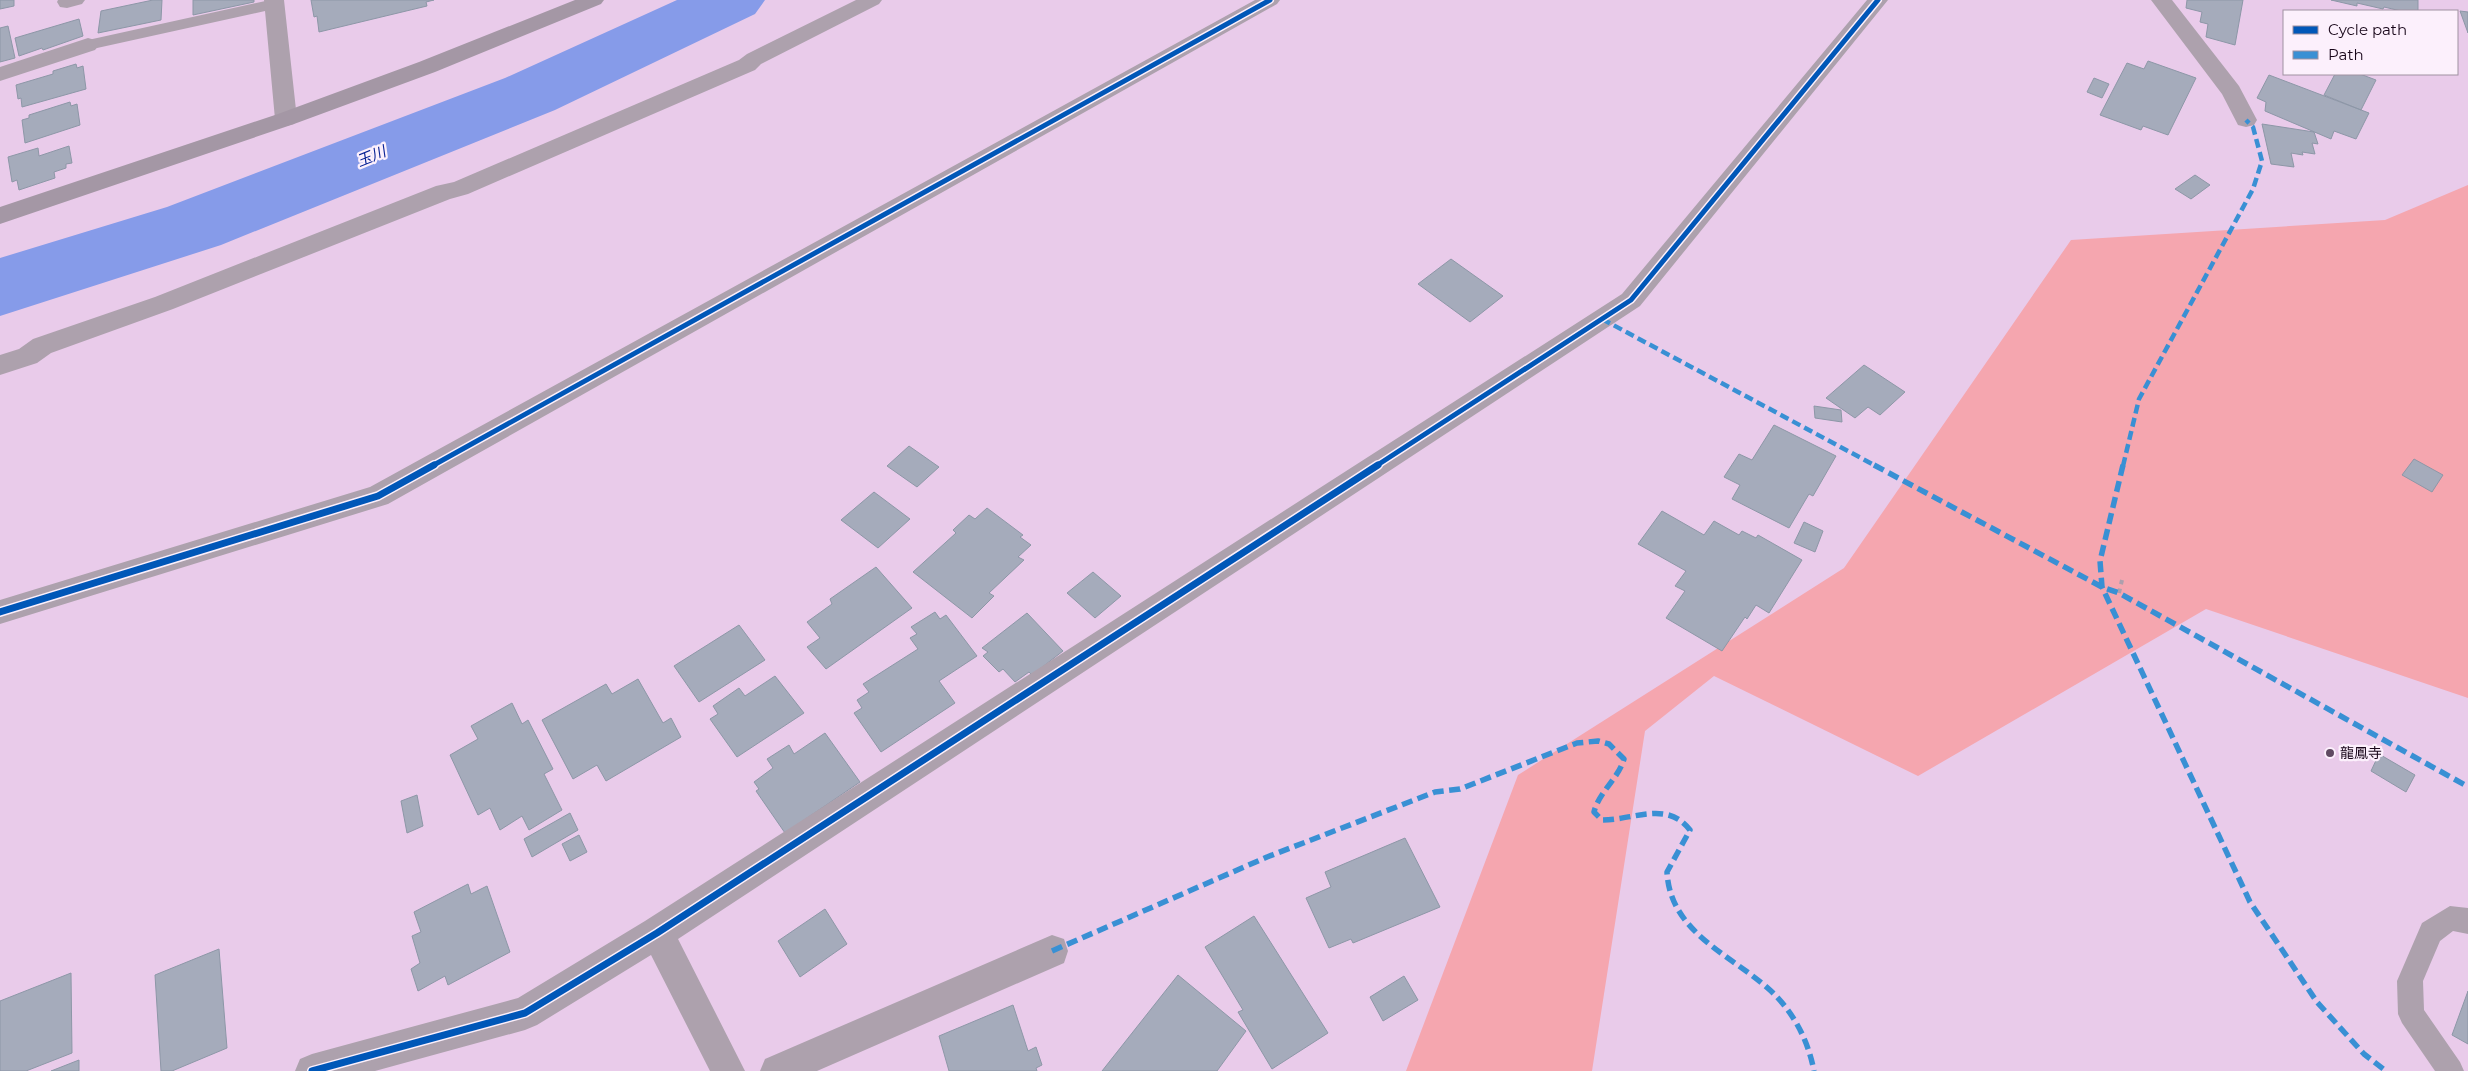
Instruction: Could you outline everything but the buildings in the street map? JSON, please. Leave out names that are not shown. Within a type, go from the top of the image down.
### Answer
[{"type":"street","points":[[0,216],[286,119],[427,67],[594,0]]},
{"type":"street","points":[[0,365],[28,356],[42,346],[164,303],[444,192],[460,188],[747,65],[754,59],[872,0]]},
{"type":"street","points":[[0,612],[378,496],[1270,0]]},
{"type":"street","points":[[312,1071],[525,1013],[657,933],[1631,300],[1878,0]]},
{"type":"street","points":[[2161,0],[2231,91],[2246,120]]},
{"type":"street","points":[[274,2],[286,119]]},
{"type":"street","points":[[0,74],[88,45]]},
{"type":"street","points":[[657,933],[728,1071]]},
{"type":"street","points":[[777,1071],[1052,951]]},
{"type":"lane","points":[[88,45],[274,2]]},
{"type":"lane","points":[[2451,1071],[2411,1014],[2410,981],[2431,932],[2450,918],[2468,921]]},
{"type":"path","points":[[2119,593],[2122,580]]},
{"type":"shaded area","points":[[2468,185],[2468,698],[2206,609],[1918,776],[1714,676],[1645,731],[1592,1071],[1406,1071],[1518,775],[1844,568],[2071,240],[2385,220]]},
{"type":"waterway","name":"玉川","points":[[0,287],[194,226],[530,94],[732,0]]},
{"type":"marked path","points":[[2246,120],[2253,127],[2262,161],[2253,189],[2139,399],[2100,561],[2102,587],[2250,902],[2317,1002],[2364,1054],[2386,1071]]},
{"type":"marked path","points":[[1602,319],[2102,587],[2119,593],[2465,785]]},
{"type":"marked path","points":[[1052,951],[1267,857],[1435,792],[1460,789],[1577,743],[1598,741],[1609,744],[1624,759],[1618,773],[1599,798],[1594,812],[1602,820],[1660,813],[1676,816],[1684,822],[1690,830],[1668,866],[1667,872],[1674,903],[1683,919],[1695,933],[1758,980],[1780,1000],[1794,1018],[1805,1038],[1814,1071]]},
{"type":"cycle path","points":[[0,612],[378,496],[1270,0]]},
{"type":"cycle path","points":[[312,1071],[525,1013],[657,933],[1631,300],[1878,0]]},
{"type":"place","name":"龍鳳寺","points":[[2330,753]]}]
